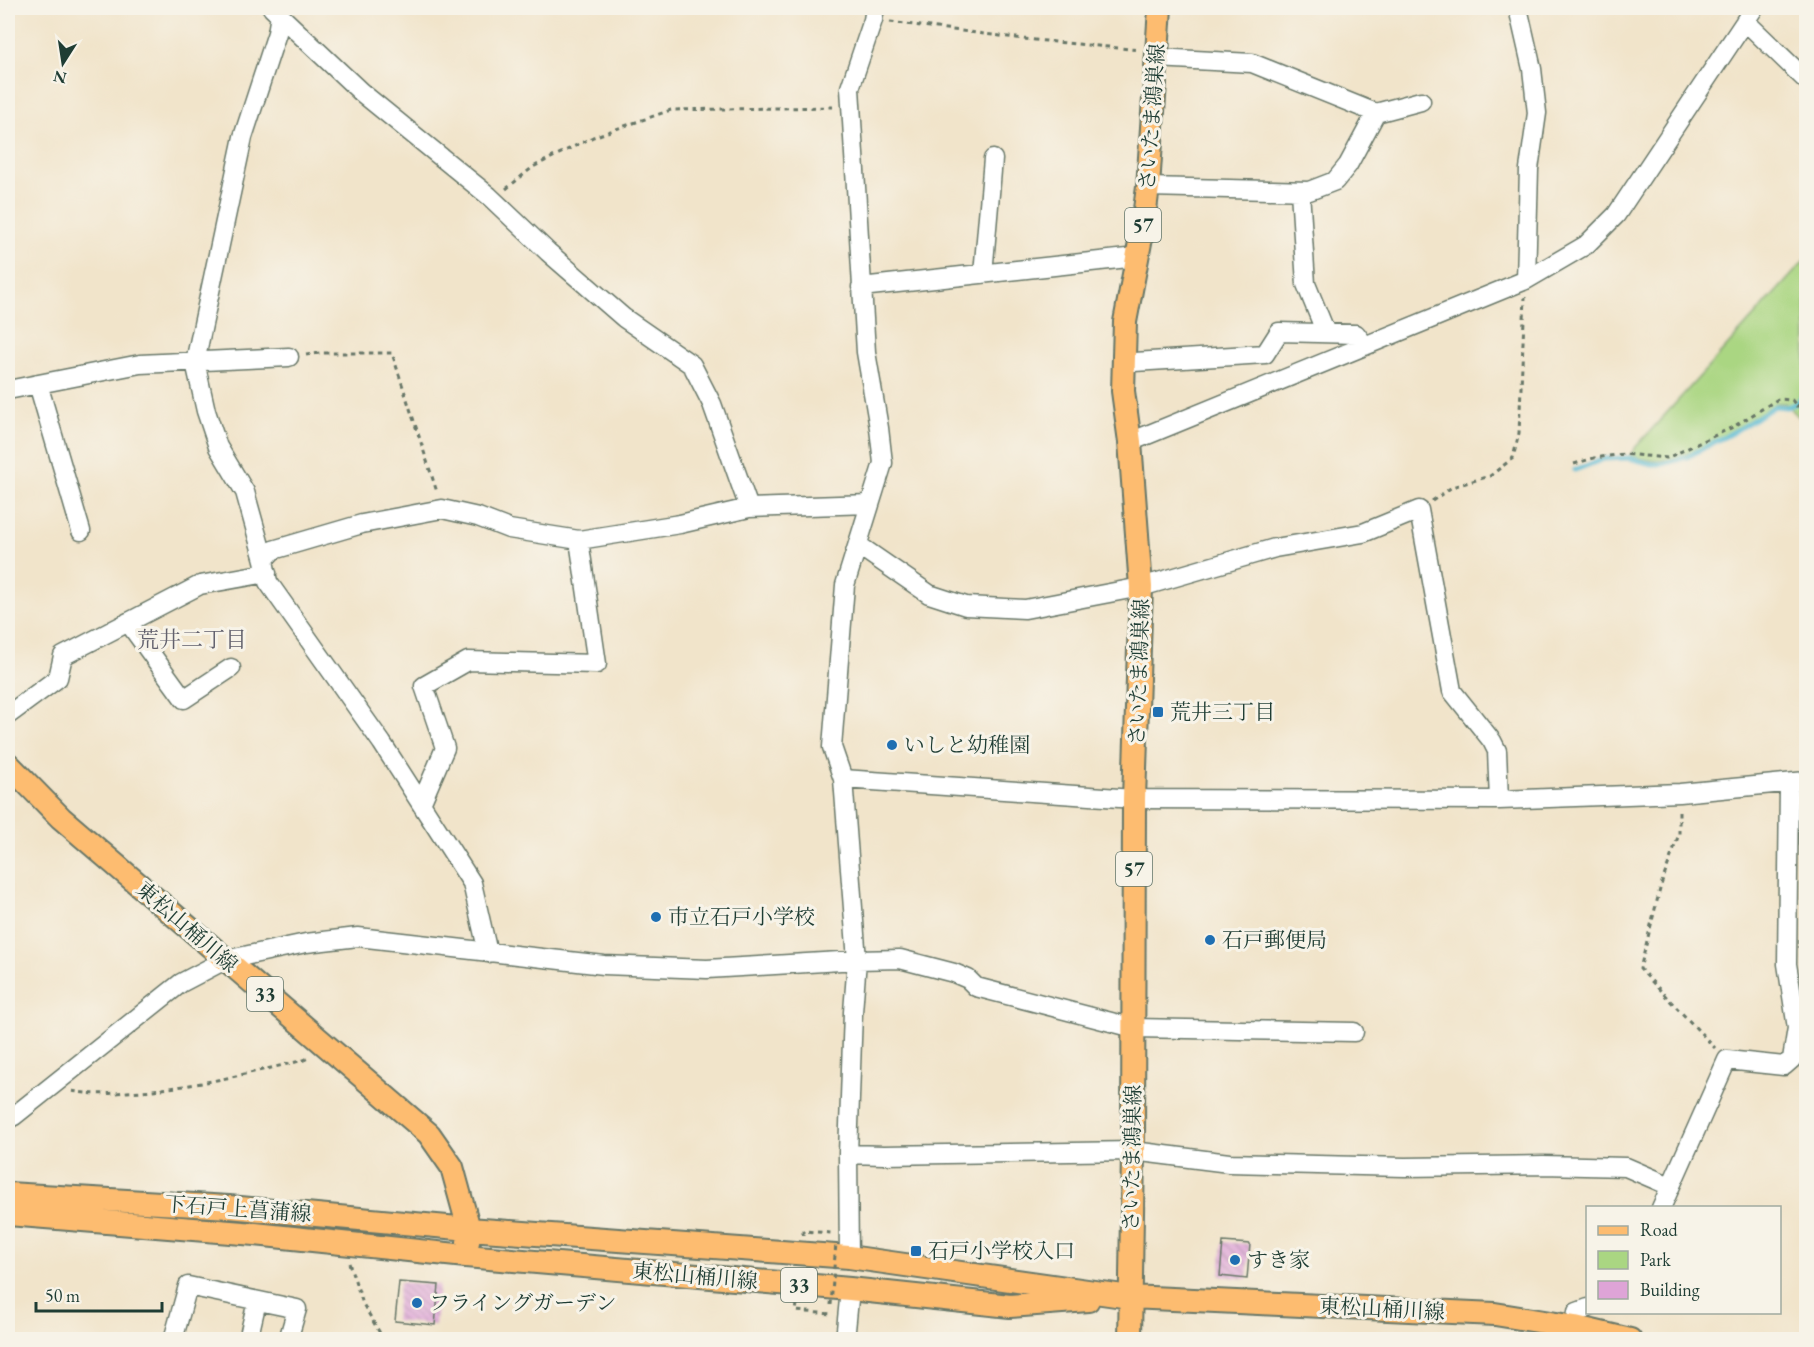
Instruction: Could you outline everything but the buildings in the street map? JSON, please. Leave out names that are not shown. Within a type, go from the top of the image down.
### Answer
[{"type":"main road","name":"さいたま鴻巣線","points":[[1130,1340],[1134,799],[1142,587],[1124,391],[1125,322],[1148,187],[1160,8]]},
{"type":"main road","name":"東松山桶川線","points":[[8,764],[60,818],[429,1134],[452,1167],[469,1228],[466,1256],[850,1289],[1010,1306],[1130,1297]]},
{"type":"main road","name":"下石戸上菖蒲線","points":[[8,1194],[229,1207],[469,1228]]},
{"type":"main road","name":"下石戸上菖蒲線","points":[[8,1214],[255,1234],[466,1256]]},
{"type":"main road","name":"東松山桶川線","points":[[469,1228],[842,1250],[1130,1297],[1495,1314],[1575,1333],[1630,1340]]},
{"type":"street","points":[[1518,8],[1532,69],[1537,113],[1529,169],[1526,280]]},
{"type":"street","points":[[276,11],[361,92],[494,200],[548,252],[624,318],[692,365],[711,404],[749,508]]},
{"type":"street","points":[[276,11],[277,33],[243,136],[195,362],[206,411],[218,447],[245,492],[266,566],[268,582],[382,743],[472,883],[488,953]]},
{"type":"street","points":[[842,1250],[857,960],[843,779],[832,747],[845,585],[883,463],[866,352],[850,88],[874,14]]},
{"type":"street","points":[[1130,442],[1526,280],[1587,245],[1616,215],[1750,14],[1806,80]]},
{"type":"street","points":[[1157,55],[1252,63],[1376,113],[1421,101]]},
{"type":"street","points":[[1148,187],[1309,191],[1335,181],[1348,165],[1376,113]]},
{"type":"street","points":[[983,273],[993,159]]},
{"type":"street","points":[[1300,191],[1306,284],[1326,333]]},
{"type":"street","points":[[861,287],[1137,257]]},
{"type":"street","points":[[1134,362],[1265,354],[1279,332],[1356,334],[1365,346]]},
{"type":"street","points":[[8,390],[140,364],[289,357]]},
{"type":"street","points":[[38,384],[81,531]]},
{"type":"street","points":[[266,566],[273,550],[363,524],[442,509],[478,516],[509,529],[579,540],[680,524],[749,508],[870,504]]},
{"type":"street","points":[[858,545],[929,594],[966,606],[1025,609],[1142,587],[1275,548],[1363,533],[1419,510],[1452,690],[1492,741],[1497,751],[1499,800]]},
{"type":"street","points":[[421,804],[446,748],[424,686],[468,661],[597,664],[579,540]]},
{"type":"street","points":[[8,715],[58,678],[63,656],[200,585],[266,566]]},
{"type":"street","points":[[128,622],[184,699],[231,668]]},
{"type":"street","points":[[843,779],[1134,799],[1499,800],[1680,793],[1798,782],[1787,964],[1802,1028],[1792,1059],[1784,1066],[1727,1060],[1662,1206]]},
{"type":"street","points":[[8,1119],[53,1086],[181,983],[225,960],[306,943],[358,937],[604,965],[706,969],[900,959],[954,973],[968,979],[976,987],[1134,1028],[1354,1032]]},
{"type":"street","points":[[848,1154],[1133,1151],[1229,1163],[1405,1167],[1543,1165],[1626,1167],[1670,1186]]},
{"type":"street","points":[[174,1340],[188,1286],[297,1310],[288,1340]]},
{"type":"street","points":[[845,1340],[850,1289]]},
{"type":"street","points":[[248,1340],[257,1301]]},
{"type":"street","points":[[1575,1333],[1577,1312],[1586,1308]]},
{"type":"path","points":[[874,14],[1024,39],[1157,55]]},
{"type":"path","points":[[494,200],[533,167],[593,137],[671,110],[851,107]]},
{"type":"path","points":[[1419,510],[1452,487],[1490,476],[1514,458],[1519,433],[1526,280]]},
{"type":"path","points":[[289,357],[320,353],[392,352],[442,509]]},
{"type":"path","points":[[1797,406],[1806,398]]},
{"type":"path","points":[[1574,464],[1594,458],[1624,454],[1667,458],[1732,427],[1778,399],[1792,400],[1806,416]]},
{"type":"path","points":[[1680,793],[1679,834],[1661,885],[1640,969],[1727,1060]]},
{"type":"path","points":[[53,1086],[89,1095],[166,1090],[304,1060],[327,1047]]},
{"type":"path","points":[[347,1244],[349,1264],[363,1304],[384,1340]]},
{"type":"path","points":[[831,1305],[842,1250]]},
{"type":"path","points":[[797,1302],[796,1311],[847,1315]]},
{"type":"green space","points":[[1806,259],[1806,424],[1785,403],[1777,403],[1719,438],[1687,454],[1657,461],[1630,456],[1634,449]]},
{"type":"waterway","points":[[1575,470],[1604,459],[1629,458],[1652,464],[1663,464],[1687,457],[1775,406],[1787,407],[1797,403],[1806,391]]},
{"type":"place","name":"荒井三丁目","points":[[1158,712]]},
{"type":"place","name":"いしと幼稚園","points":[[892,745]]},
{"type":"place","name":"市立石戸小学校","points":[[656,917]]},
{"type":"place","name":"石戸郵便局","points":[[1210,940]]},
{"type":"place","name":"石戸小学校入口","points":[[916,1251]]},
{"type":"place","name":"すき家","points":[[1235,1260]]},
{"type":"place","name":"フライングガーデン","points":[[417,1303]]},
{"type":"district","name":"荒井二丁目","points":[[192,639]]}]
